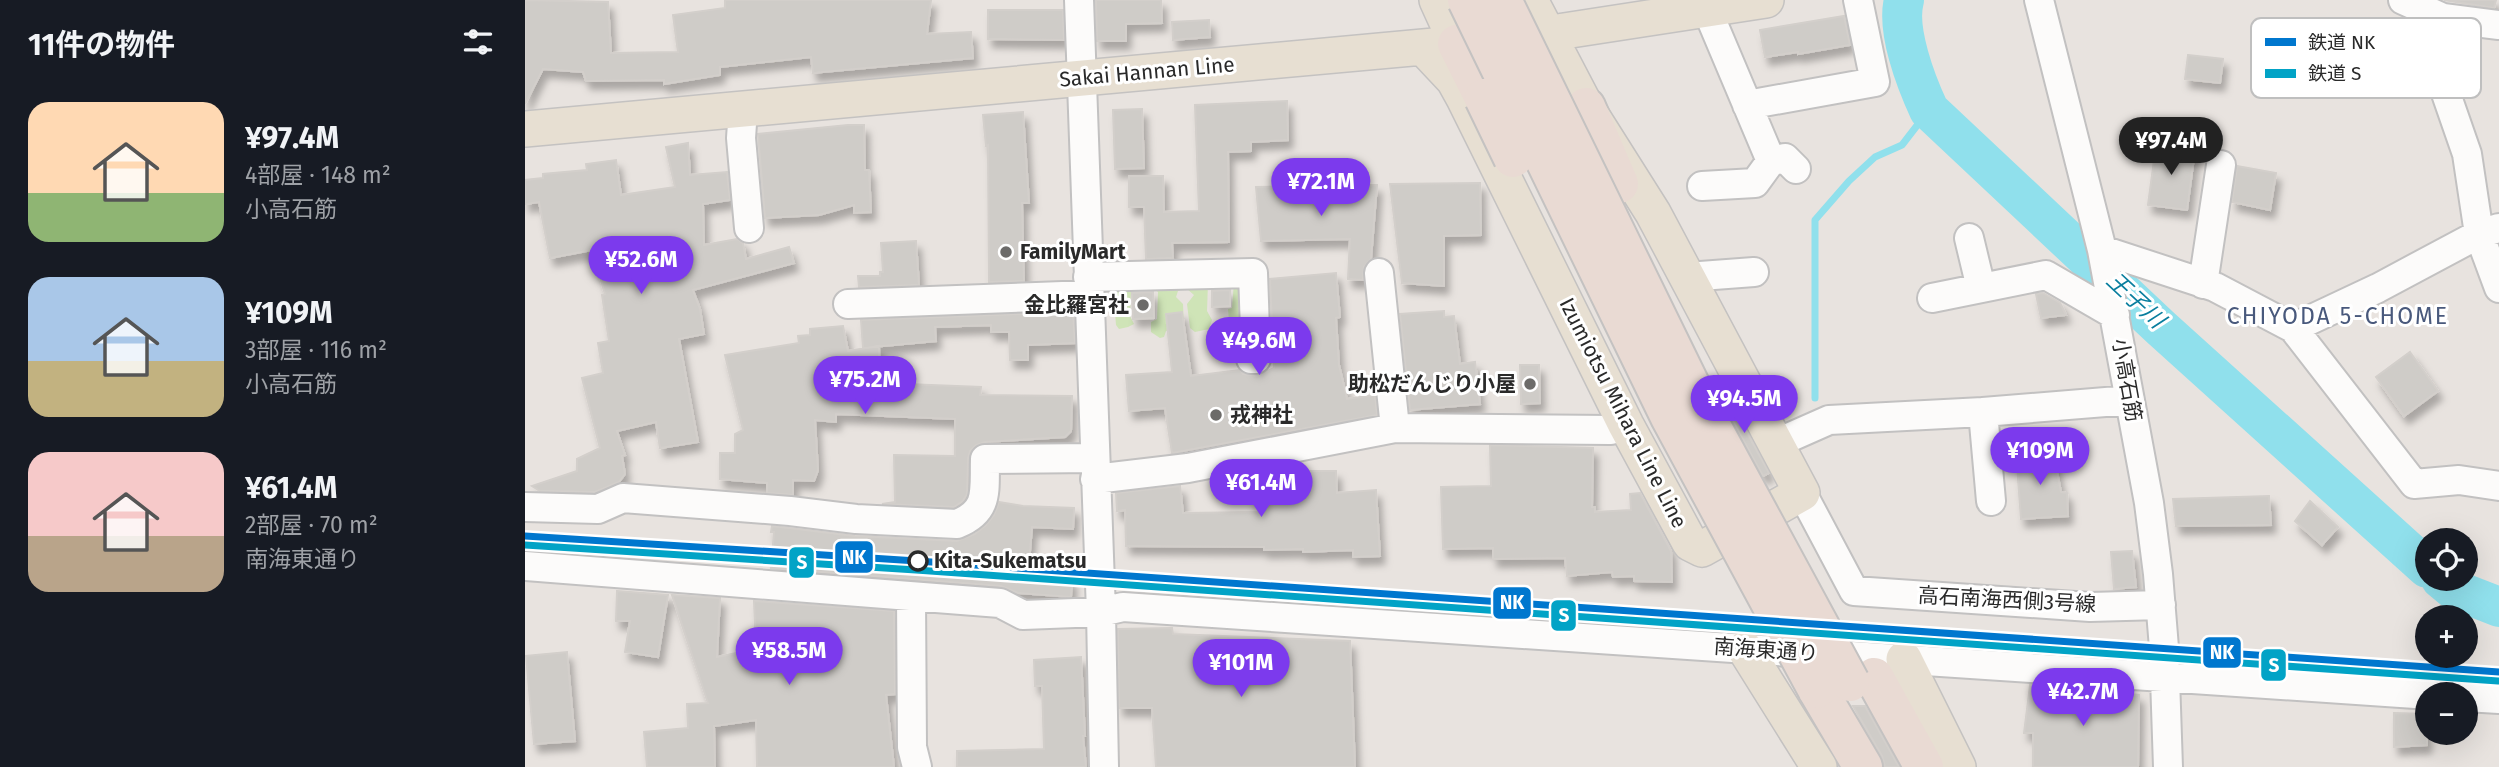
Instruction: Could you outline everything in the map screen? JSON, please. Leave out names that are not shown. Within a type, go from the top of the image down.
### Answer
[{"type":"highway","points":[[1467,0],[1670,417],[1834,686],[1901,767]]},
{"type":"highway","points":[[1502,0],[1834,686],[1863,767]]},
{"type":"highway","points":[[1440,46],[1484,98],[1645,422],[1721,565],[1841,767]]},
{"type":"highway","points":[[1585,107],[1671,296],[1801,548],[1924,767]]},
{"type":"main road","name":"Izumiotsu Mihara Line Line","points":[[1437,0],[1440,46],[1454,80],[1626,425],[1690,543],[1702,550],[1802,493]]},
{"type":"main road","points":[[1530,0],[1585,107],[1653,213],[1802,493]]},
{"type":"main road","name":"Sakai Hannan Line","points":[[525,130],[1440,46],[1546,34],[1705,4],[1766,0]]},
{"type":"main road","points":[[1745,649],[1818,767]]},
{"type":"main road","points":[[1904,659],[1958,767]]},
{"type":"street","points":[[1079,0],[1104,767]]},
{"type":"street","points":[[1747,105],[1875,82],[1858,0]]},
{"type":"street","name":"小高石筋","points":[[2039,0],[2102,250],[2149,503],[2161,605],[2168,767]]},
{"type":"street","points":[[2403,0],[2444,18]]},
{"type":"street","points":[[1702,186],[1755,183],[1783,165],[1747,105],[1705,4]]},
{"type":"street","points":[[2481,23],[2499,25]]},
{"type":"street","points":[[2448,98],[2489,231],[2499,288]]},
{"type":"street","points":[[743,109],[741,138],[749,228]]},
{"type":"street","points":[[2203,284],[2221,165]]},
{"type":"street","points":[[2293,328],[2489,231]]},
{"type":"street","points":[[1969,238],[1981,288]]},
{"type":"street","points":[[2102,250],[2215,287],[2293,328],[2414,484],[2459,480],[2499,486]]},
{"type":"street","points":[[1687,277],[1754,272]]},
{"type":"street","points":[[848,304],[1253,273],[1256,359],[1251,359]]},
{"type":"street","points":[[1379,273],[1395,428]]},
{"type":"street","points":[[1932,298],[2046,275],[2115,315]]},
{"type":"street","points":[[1777,443],[1829,420],[1983,412],[2130,400]]},
{"type":"street","points":[[1983,412],[1991,501]]},
{"type":"street","points":[[525,507],[597,509],[624,498],[852,518],[957,524],[971,517],[981,506],[985,459],[1095,468],[1188,468],[1395,428],[1611,430],[1626,425]]},
{"type":"street","name":"高石南海西側3号線","points":[[1802,493],[1854,591],[2090,607],[2161,605]]},
{"type":"street","name":"南海東通り","points":[[525,566],[1000,603],[1023,615],[1101,612],[1123,607],[2415,694]]},
{"type":"street","points":[[911,597],[912,747],[917,767]]},
{"type":"street","points":[[2478,698],[2499,699]]},
{"type":"green space","points":[[1242,278],[1242,335],[1238,337],[1230,333],[1228,309],[1232,308],[1234,282]]},
{"type":"green space","points":[[1208,283],[1207,311],[1212,320],[1209,329],[1195,332],[1190,328],[1187,304],[1194,295],[1186,288],[1178,291],[1176,297],[1183,304],[1184,328],[1166,331],[1164,337],[1160,338],[1151,332],[1151,322],[1157,319],[1158,292],[1155,289],[1131,290],[1130,316],[1134,324],[1119,329],[1116,325],[1113,287]]},
{"type":"building","points":[[525,0],[608,2],[611,53],[678,52],[673,15],[725,8],[725,0],[931,0],[927,34],[971,32],[973,58],[813,73],[811,57],[720,67],[720,75],[664,84],[664,80],[586,81],[583,72],[543,69],[525,104]]},
{"type":"building","points":[[1096,0],[1161,0],[1162,23],[1126,24],[1126,41],[1097,41]]},
{"type":"building","points":[[2444,0],[2496,0],[2494,8]]},
{"type":"building","points":[[988,10],[1063,10],[1064,40],[988,39]]},
{"type":"building","points":[[1844,16],[1850,45],[1765,57],[1760,30]]},
{"type":"building","points":[[1209,20],[1210,37],[1173,40],[1172,22]]},
{"type":"building","points":[[2188,55],[2223,59],[2220,83],[2185,79]]},
{"type":"building","points":[[1287,101],[1288,140],[1251,142],[1251,151],[1228,152],[1229,242],[1172,243],[1173,258],[1146,259],[1144,207],[1129,207],[1129,176],[1163,176],[1164,212],[1199,211],[1195,105]]},
{"type":"building","points":[[1142,109],[1144,168],[1115,169],[1113,110]]},
{"type":"building","points":[[1023,112],[1029,203],[1022,203],[1024,281],[989,282],[988,145],[986,146],[983,115]]},
{"type":"building","points":[[864,125],[865,170],[869,170],[871,212],[854,213],[854,205],[819,215],[765,218],[758,134]]},
{"type":"building","points":[[688,143],[690,175],[727,172],[730,200],[703,204],[704,245],[737,239],[743,243],[746,259],[789,247],[794,263],[693,290],[700,309],[704,334],[679,339],[698,442],[660,448],[656,422],[617,431],[625,455],[622,456],[625,474],[619,482],[595,492],[540,491],[532,486],[577,471],[577,459],[600,448],[582,378],[603,373],[598,343],[609,341],[602,295],[605,294],[592,250],[550,258],[539,202],[525,204],[525,180],[543,178],[543,174],[587,170],[586,164],[616,160],[621,195],[675,187],[666,147]]},
{"type":"building","points":[[2156,145],[2195,150],[2187,210],[2148,205]]},
{"type":"building","points":[[2237,166],[2276,173],[2270,210],[2232,202]]},
{"type":"building","points":[[1480,183],[1481,235],[1444,236],[1444,286],[1402,283],[1390,184]]},
{"type":"building","points":[[1377,185],[1371,259],[1364,267],[1363,280],[1348,279],[1350,239],[1261,241],[1256,187]]},
{"type":"building","points":[[916,241],[919,285],[859,287],[858,276],[880,276],[880,272],[883,272],[881,243]]},
{"type":"building","points":[[1336,273],[1340,317],[1336,318],[1339,365],[1347,399],[1375,395],[1377,415],[1172,453],[1165,408],[1129,411],[1126,375],[1172,372],[1166,314],[1182,312],[1191,376],[1240,370],[1243,374],[1257,376],[1274,368],[1270,279]]},
{"type":"building","points":[[1230,290],[1230,306],[1212,307],[1212,291]]},
{"type":"building","name":"金比羅宮社","points":[[1153,292],[1154,318],[1133,319],[1132,293]]},
{"type":"building","points":[[2043,293],[2060,303],[2066,315],[2041,318],[2036,294]]},
{"type":"building","points":[[1444,311],[1444,317],[1454,316],[1460,364],[1475,362],[1480,404],[1410,410],[1400,314]]},
{"type":"building","points":[[1073,312],[1075,343],[1028,345],[1028,360],[1010,360],[1009,332],[991,332],[991,325],[935,327],[936,341],[863,348],[861,320]]},
{"type":"building","points":[[843,326],[848,351],[879,346],[880,383],[981,387],[980,395],[1072,396],[1071,431],[1065,437],[985,442],[976,445],[968,458],[967,494],[963,501],[954,507],[882,504],[895,502],[894,455],[955,456],[955,419],[836,414],[836,422],[815,420],[818,470],[814,481],[793,480],[793,495],[767,493],[767,483],[720,479],[720,453],[735,453],[735,434],[743,430],[725,355],[799,343],[798,336],[810,335],[810,329]]},
{"type":"building","points":[[2410,352],[2438,391],[2404,416],[2376,377]]},
{"type":"building","name":"助松だんじり小屋","points":[[1520,365],[1539,365],[1540,403],[1521,404]]},
{"type":"building","points":[[1726,394],[1769,473],[1763,476],[1720,397]]},
{"type":"building","points":[[1490,445],[1593,448],[1592,507],[1595,507],[1595,512],[1631,510],[1630,494],[1640,493],[1671,551],[1672,582],[1634,581],[1634,576],[1613,577],[1612,572],[1567,576],[1565,558],[1493,559],[1493,548],[1443,549],[1441,487],[1491,486]]},
{"type":"building","points":[[2016,452],[2054,456],[2061,492],[2067,493],[2068,516],[2021,519]]},
{"type":"building","points":[[1301,471],[1336,471],[1337,493],[1376,490],[1380,556],[1353,557],[1353,550],[1303,552],[1303,549],[1264,550],[1264,547],[1126,546],[1125,510],[1117,511],[1116,493],[1180,486],[1183,513],[1263,512],[1262,478],[1301,476]]},
{"type":"building","points":[[2269,496],[2271,525],[2176,526],[2173,499]]},
{"type":"building","points":[[2310,501],[2338,527],[2322,545],[2295,521]]},
{"type":"building","points":[[999,502],[1074,508],[1073,529],[1032,527],[1028,576],[1072,579],[1071,597],[1018,593],[1001,586],[771,568],[774,532],[771,532],[772,526],[855,536],[957,541],[975,534],[986,525]]},
{"type":"building","points":[[2132,551],[2136,587],[2114,589],[2111,552]]},
{"type":"building","points":[[617,591],[668,595],[658,657],[625,652],[630,621],[616,621]]},
{"type":"building","points":[[672,595],[720,598],[717,657],[756,649],[754,601],[894,611],[895,694],[886,695],[894,767],[757,767],[756,720],[714,726],[715,767],[647,767],[644,732],[688,728],[687,704],[708,703]]},
{"type":"building","points":[[1172,628],[1173,634],[1350,641],[1355,767],[1156,767],[1152,708],[1119,708],[1118,629]]},
{"type":"building","points":[[567,652],[575,741],[534,744],[526,656]]},
{"type":"building","points":[[1081,657],[1086,767],[957,767],[957,751],[1044,749],[1042,686],[1035,686],[1034,660]]},
{"type":"building","points":[[2030,685],[2139,695],[2138,767],[2033,767],[2033,733],[2024,733]]},
{"type":"building","points":[[1853,706],[1865,706],[1899,767],[1885,767],[1882,756]]},
{"type":"building","points":[[2394,713],[2415,714],[2415,745],[2427,745],[2394,747]]},
{"type":"waterway","name":"王子川","points":[[1904,0],[1902,12],[1905,41],[1913,71],[1929,110],[2161,328],[2415,557]]},
{"type":"waterway","points":[[1815,398],[1815,220],[1849,181],[1875,157],[1902,145],[1929,110]]},
{"type":"waterway","name":"王子川","points":[[2458,591],[2499,607]]},
{"type":"rail line","name":"NK","points":[[525,536],[2499,672]]},
{"type":"rail line","name":"S","points":[[525,545],[2498,681]]},
{"type":"place","name":"FamilyMart","points":[[1006,252]]},
{"type":"place","name":"金比羅宮社","points":[[1143,305]]},
{"type":"place","name":"助松だんじり小屋","points":[[1530,384]]},
{"type":"place","name":"戎神社","points":[[1216,415]]},
{"type":"place","name":"Kita-Sukematsu","points":[[918,561]]},
{"type":"district","name":"CHIYODA 5-CHOME","points":[[2338,316]]}]
